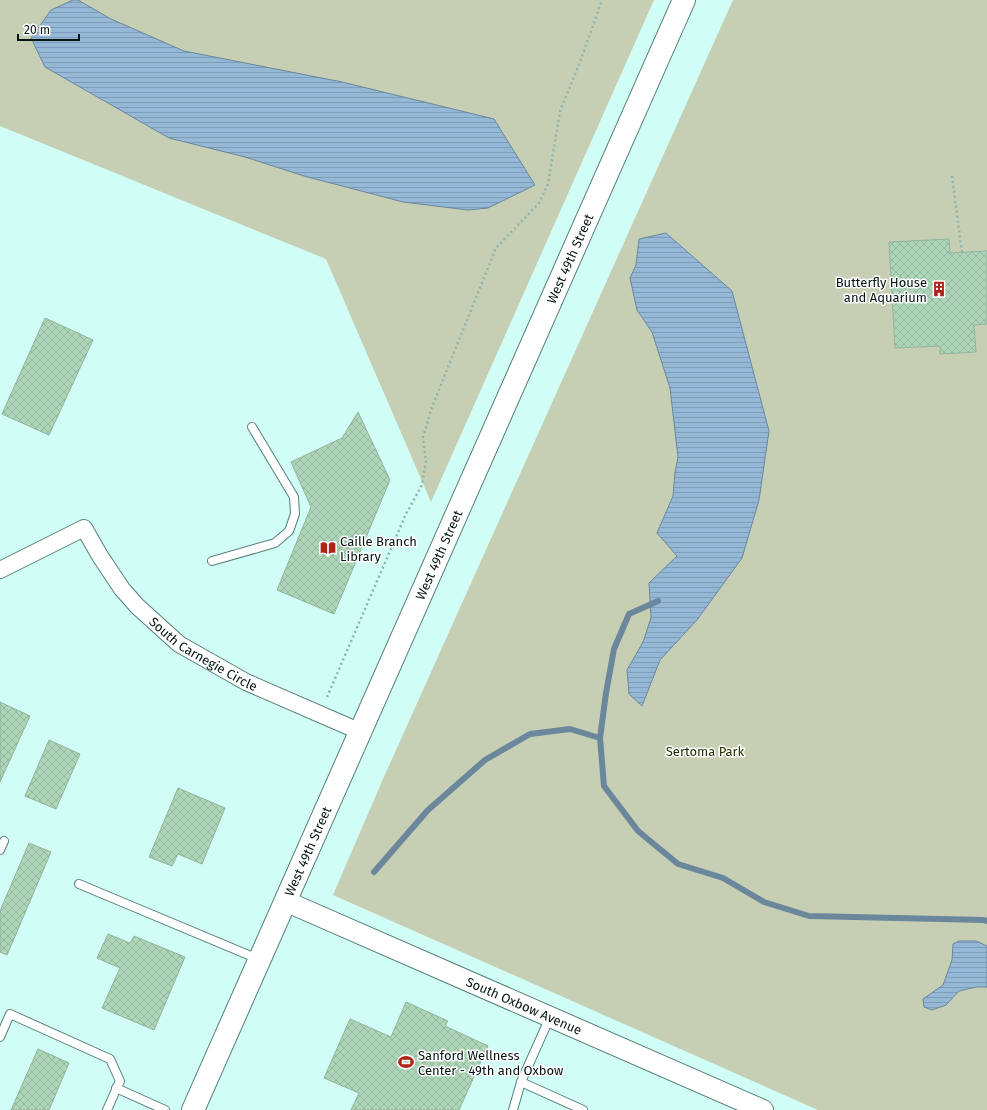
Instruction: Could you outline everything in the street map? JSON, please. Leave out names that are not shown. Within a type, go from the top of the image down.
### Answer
[{"type":"main road","name":"West 49th Street","points":[[192,1110],[361,732],[684,0]]},
{"type":"street","name":"South Carnegie Circle","points":[[0,570],[84,528],[100,556],[122,589],[137,606],[179,644],[246,682],[361,732]]},
{"type":"street","name":"South Oxbow Avenue","points":[[285,901],[762,1110]]},
{"type":"lane","points":[[212,561],[275,543],[289,531],[295,514],[294,497],[252,427]]},
{"type":"lane","points":[[0,850],[4,841]]},
{"type":"lane","points":[[79,884],[259,960]]},
{"type":"lane","points":[[0,1037],[10,1014],[110,1059],[120,1081],[107,1110]]},
{"type":"lane","points":[[513,1110],[521,1082],[550,1017]]},
{"type":"lane","points":[[521,1082],[583,1110]]},
{"type":"lane","points":[[116,1088],[165,1110]]},
{"type":"path","points":[[320,714],[406,514],[422,485],[426,461],[423,437],[432,407],[496,248],[539,202],[548,184],[560,111],[580,62],[602,0]]},
{"type":"path","points":[[952,176],[962,253]]},
{"type":"green space","points":[[0,0],[654,0],[431,502],[326,259],[0,126]]},
{"type":"green space","name":"Sertoma Park","points":[[733,0],[987,0],[987,1110],[818,1110],[333,895],[383,779]]},
{"type":"water","points":[[73,0],[78,0],[111,19],[184,51],[342,82],[494,119],[535,185],[488,208],[468,210],[403,202],[304,176],[245,157],[169,138],[45,67],[31,38],[51,10]]},
{"type":"water","points":[[666,233],[732,291],[769,431],[759,500],[742,558],[697,620],[660,660],[642,706],[629,694],[627,670],[643,642],[651,618],[649,583],[677,556],[657,533],[673,496],[678,457],[670,388],[652,332],[637,310],[630,278],[636,265],[639,239]]},
{"type":"water","points":[[959,941],[976,941],[987,946],[987,987],[976,987],[959,991],[946,1005],[932,1010],[924,1007],[923,999],[943,985],[952,960],[953,944]]},
{"type":"building","name":"Butterfly House and Aquarium","points":[[949,239],[950,253],[987,251],[987,324],[974,325],[976,352],[940,354],[940,346],[895,348],[889,242]]},
{"type":"building","points":[[45,318],[93,340],[49,435],[2,414]]},
{"type":"building","name":"Caille Branch Library","points":[[358,412],[390,480],[334,614],[277,590],[311,507],[291,462],[342,438]]},
{"type":"building","points":[[0,702],[30,716],[0,782]]},
{"type":"building","points":[[49,740],[80,754],[56,809],[25,796]]},
{"type":"building","points":[[178,788],[225,808],[202,864],[178,854],[172,866],[149,857]]},
{"type":"building","points":[[29,843],[51,852],[7,955],[0,952],[0,911]]},
{"type":"building","points":[[108,934],[130,943],[134,936],[185,957],[154,1030],[102,1008],[120,968],[97,958]]},
{"type":"building","name":"Sanford Wellness Center - 49th and Oxbow","points":[[406,1002],[448,1021],[445,1026],[488,1046],[459,1110],[351,1110],[359,1093],[324,1078],[350,1019],[391,1037]]},
{"type":"building","points":[[38,1049],[69,1063],[49,1110],[11,1110]]},
{"type":"waterway","points":[[658,601],[629,614],[614,649],[600,738],[604,786],[638,831],[678,864],[723,878],[764,902],[809,916],[987,921]]},
{"type":"waterway","points":[[374,872],[428,810],[485,760],[530,734],[570,729],[600,738]]},
{"type":"place","name":"Butterfly House and Aquarium","points":[[939,289]]},
{"type":"place","name":"Caille Branch Library","points":[[328,548]]},
{"type":"place","name":"Sanford Wellness Center - 49th and Oxbow","points":[[406,1062]]}]
